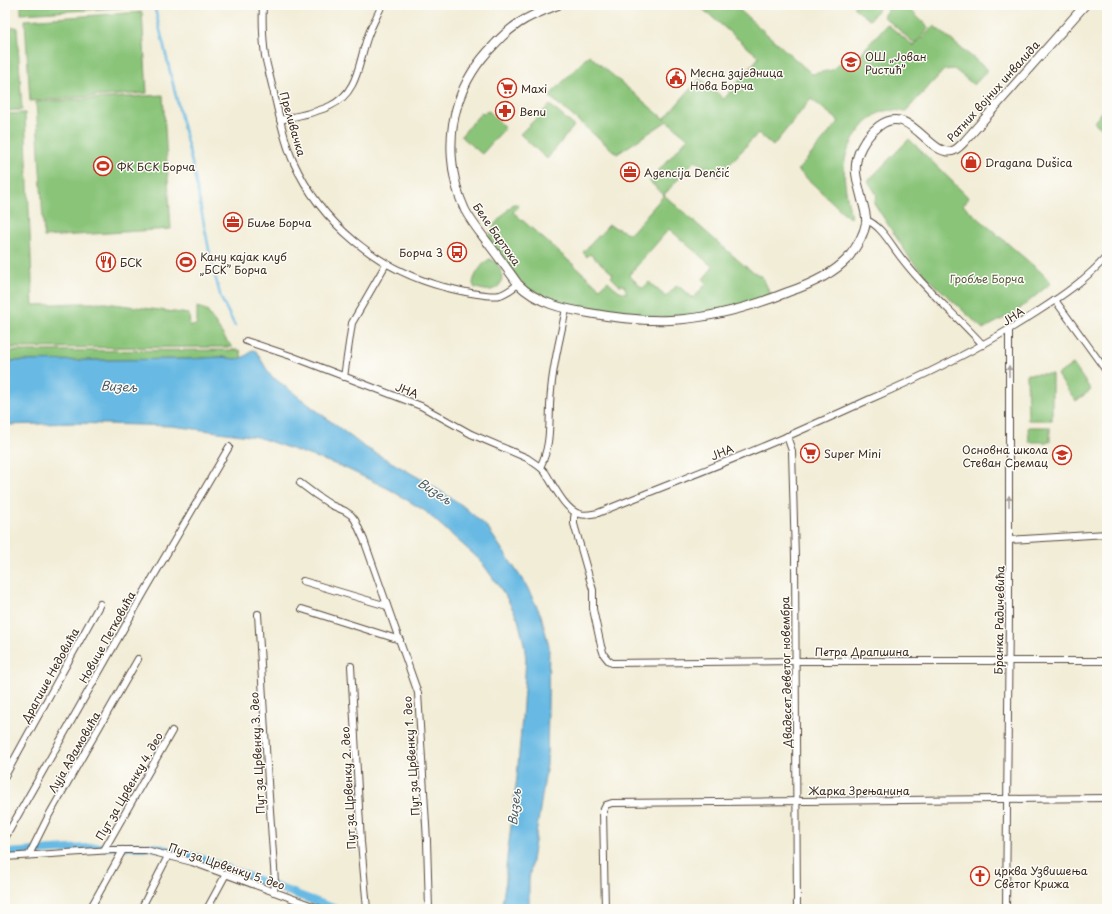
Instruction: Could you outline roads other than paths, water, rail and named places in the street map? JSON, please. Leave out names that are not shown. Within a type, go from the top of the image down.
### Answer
[{"type":"street","name":"Преливачка","points":[[263,5],[265,56],[288,148],[294,163],[312,196],[326,214],[359,245],[386,264],[418,279],[451,289],[481,294],[499,295],[505,293],[518,284]]},
{"type":"street","points":[[280,120],[322,110],[335,104],[345,96],[355,82],[362,53],[369,33],[382,5]]},
{"type":"street","name":"Беле Бартока","points":[[518,284],[476,228],[465,209],[456,184],[452,163],[451,154],[453,126],[458,103],[465,84],[487,52],[502,36],[520,22],[558,5]]},
{"type":"street","name":"Ратних војних инвалида","points":[[518,284],[540,300],[566,308],[620,318],[670,320],[710,315],[741,308],[773,298],[806,285],[841,265],[853,252],[864,232],[866,220],[856,174],[856,167],[858,155],[867,138],[885,122],[898,120],[912,127],[940,149],[947,152],[956,150],[1085,5]]},
{"type":"street","points":[[866,220],[878,228],[902,260],[926,287],[983,345]]},
{"type":"street","name":"ЈНА","points":[[246,342],[291,356],[420,406],[471,434],[527,458],[545,472],[569,508],[575,513],[588,515],[598,513],[787,436],[919,378],[1009,331],[1087,276],[1107,256]]},
{"type":"street","points":[[344,376],[352,323],[386,264]]},
{"type":"street","points":[[1055,300],[1107,372]]},
{"type":"street","points":[[540,467],[547,452],[551,390],[566,308]]},
{"type":"street","name":"Бранка Радичевића","points":[[1006,909],[1009,331]]},
{"type":"street","name":"Двадесет деветог новембра","points":[[787,436],[792,450],[795,557],[797,909]]},
{"type":"street","name":"Новице Петковића","points":[[5,838],[144,592],[229,447]]},
{"type":"street","name":"Пут за Црвенку 1. део","points":[[300,483],[316,496],[345,511],[355,520],[364,540],[418,693],[428,841],[429,909]]},
{"type":"street","name":"Петра Драпшина","points":[[575,513],[574,524],[593,590],[594,609],[601,646],[604,655],[612,662],[1107,661]]},
{"type":"street","points":[[1009,540],[1107,534]]},
{"type":"street","points":[[303,581],[387,606]]},
{"type":"street","name":"Драгише Недовића","points":[[5,776],[100,604]]},
{"type":"street","points":[[302,609],[400,640]]},
{"type":"street","name":"Пут за Црвенку 3. део","points":[[258,614],[275,882],[274,892]]},
{"type":"street","name":"Луја Адамовића","points":[[29,855],[49,815],[138,659]]},
{"type":"street","name":"Пут за Црвенку 2. део","points":[[351,666],[361,842],[367,909]]},
{"type":"street","name":"Пут за Црвенку 4. део","points":[[104,850],[172,731]]},
{"type":"street","name":"Жарка Зрењанина","points":[[605,909],[603,811],[606,805],[612,803],[1107,798]]},
{"type":"street","name":"Пут за Црвенку 5. део","points":[[5,857],[104,850],[146,850],[192,862],[321,909]]},
{"type":"street","points":[[90,909],[122,850]]},
{"type":"street","points":[[141,909],[168,856]]},
{"type":"street","points":[[207,909],[226,874]]},
{"type":"water","name":"Визељ","points":[[253,350],[256,351],[270,375],[363,446],[428,483],[463,506],[487,527],[526,585],[541,615],[549,646],[547,764],[529,880],[529,909],[501,909],[506,880],[506,866],[517,777],[526,659],[524,644],[518,619],[505,595],[480,560],[425,511],[389,489],[343,467],[257,437],[172,426],[74,423],[5,425],[5,361],[188,359],[221,357],[235,359],[242,358]]},
{"type":"waterway","points":[[154,5],[192,163],[212,265],[221,298],[235,326]]},
{"type":"waterway","points":[[5,853],[118,846],[154,847],[199,858],[336,909]]},
{"type":"place","name":"ОШ „Јован Ристић”","points":[[851,62]]},
{"type":"place","name":"Месна заједница Нова Борча","points":[[676,78]]},
{"type":"place","name":"Maxi","points":[[507,88]]},
{"type":"place","name":"Benu","points":[[505,111]]},
{"type":"place","name":"Dragana Dušica","points":[[971,162]]},
{"type":"place","name":"ФК БСК Борча","points":[[103,166]]},
{"type":"place","name":"Agencija Denčić","points":[[630,172]]},
{"type":"place","name":"Биље Борча","points":[[233,222]]},
{"type":"place","name":"Борча 3","points":[[457,252]]},
{"type":"place","name":"БСК","points":[[106,262]]},
{"type":"place","name":"Кану кајак клуб „БСК” Борча","points":[[186,262]]},
{"type":"place","name":"Super Mini","points":[[810,453]]},
{"type":"place","name":"Основна школа Стеван Сремац","points":[[1062,455]]},
{"type":"place","name":"црква Узвишења Светог Крижа","points":[[980,876]]},
{"type":"park label","name":"Гробље Борча","points":[[987,278]]}]
